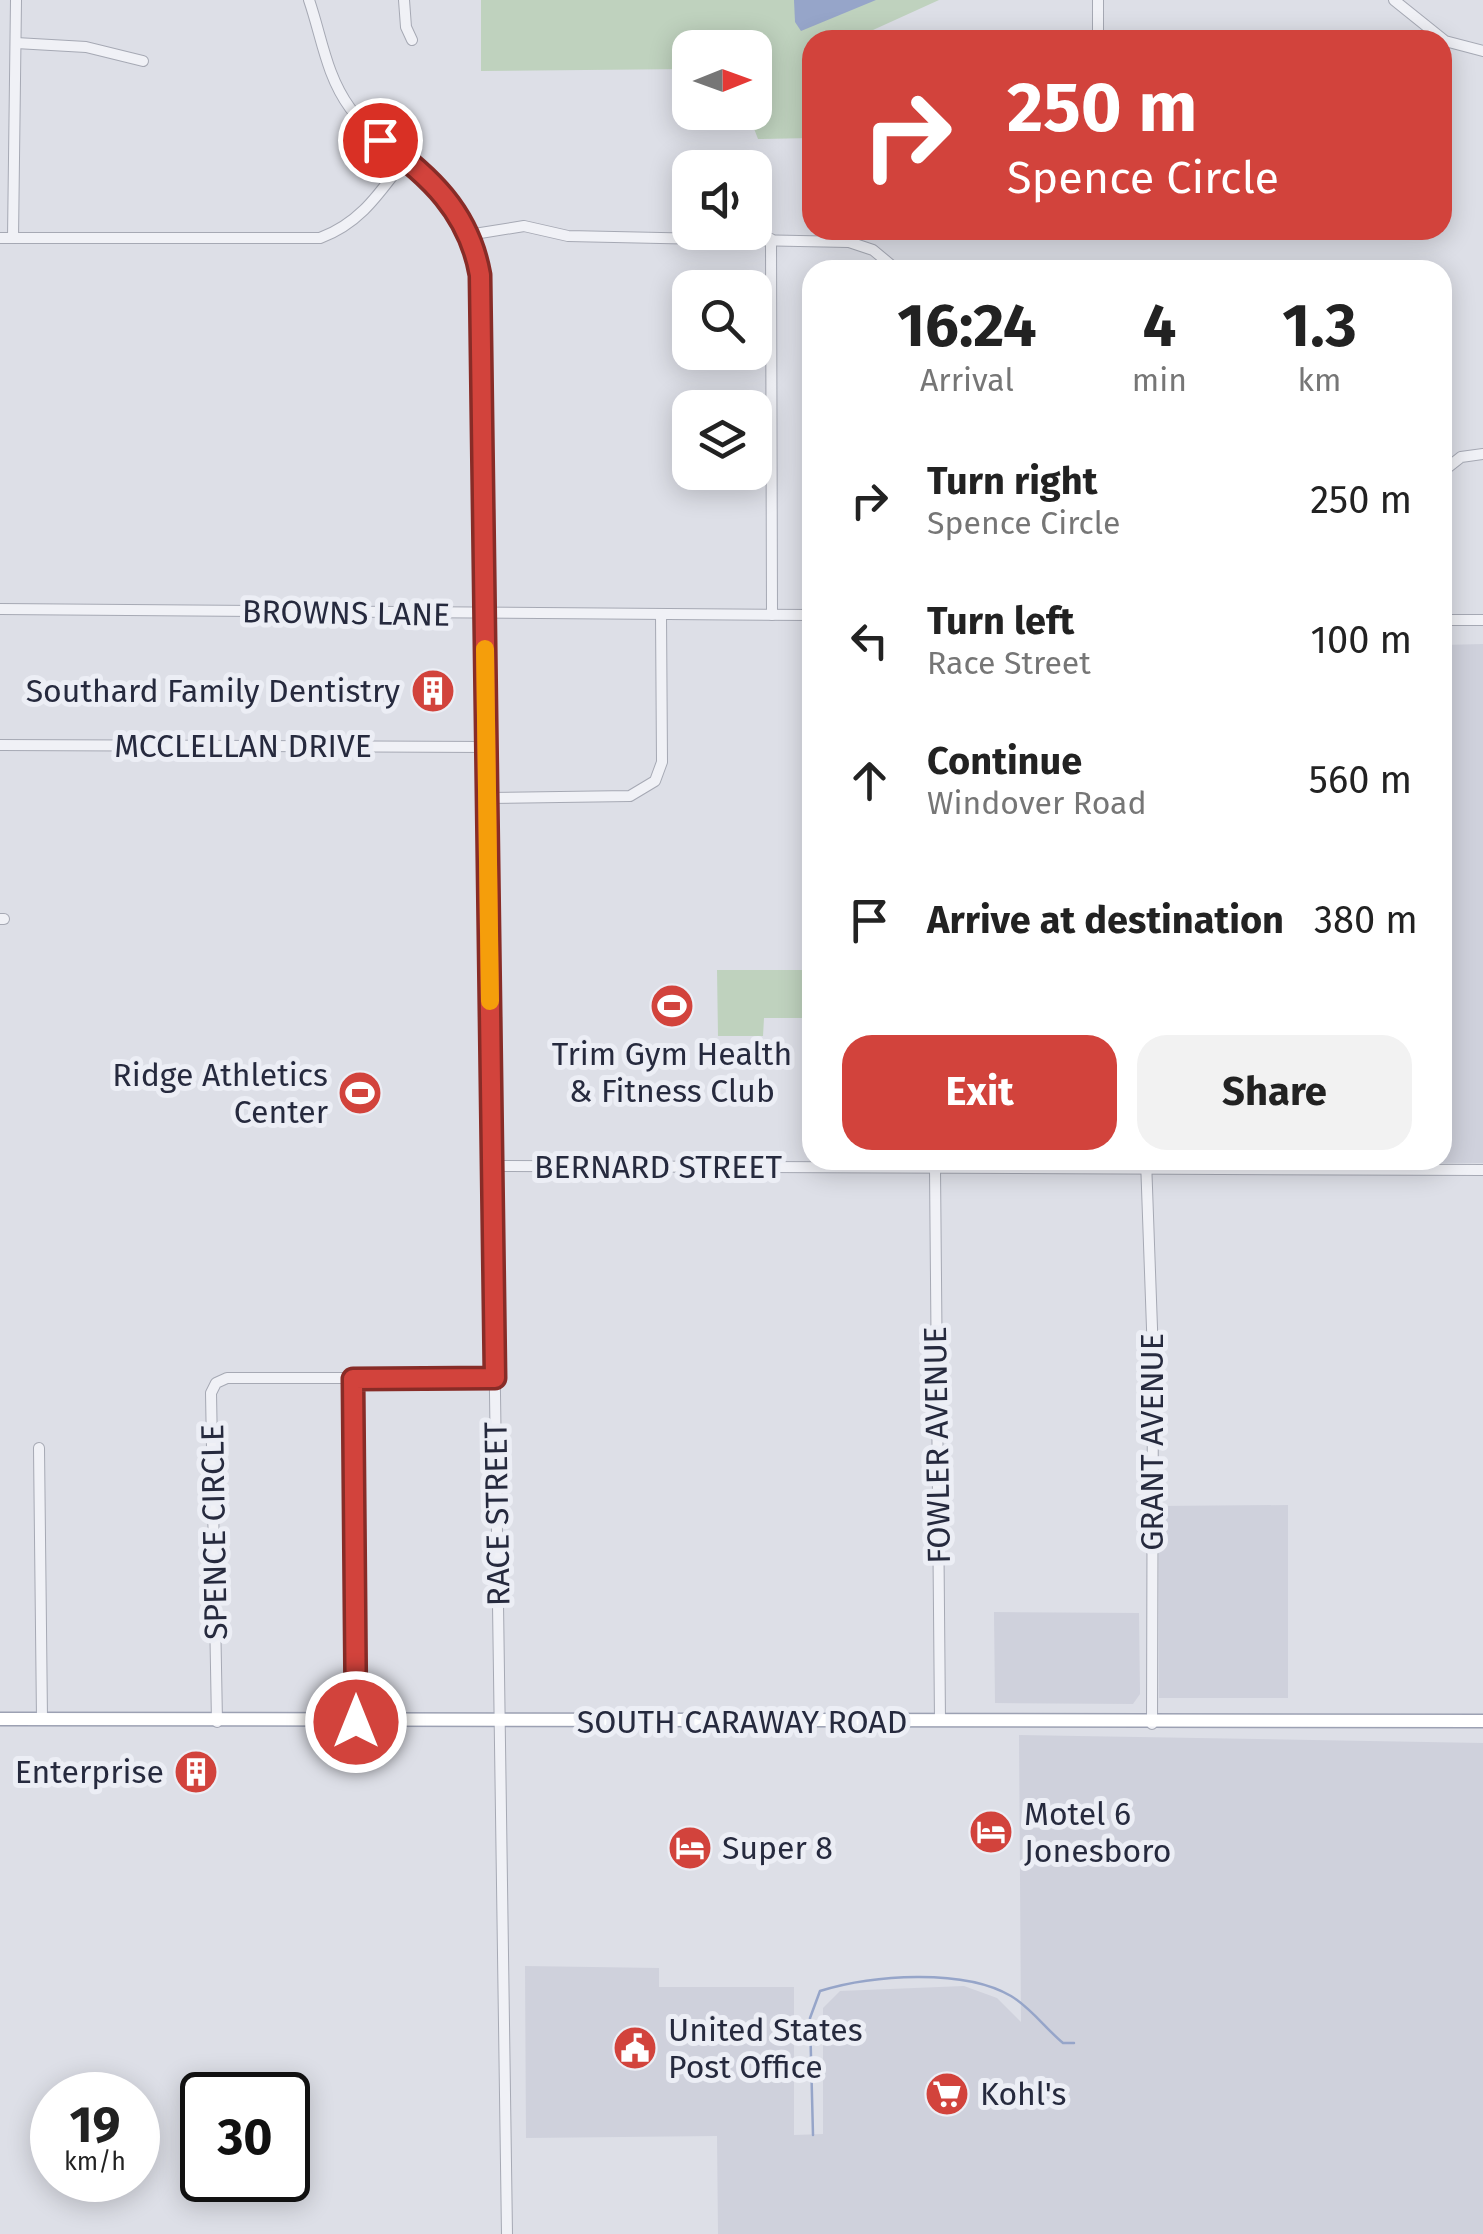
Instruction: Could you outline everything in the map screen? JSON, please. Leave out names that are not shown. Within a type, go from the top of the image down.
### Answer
[{"type":"main road","name":"SOUTH CARAWAY ROAD","points":[[0,1718],[501,1723],[1483,1721]]},
{"type":"street","points":[[13,238],[16,0]]},
{"type":"street","name":"RACE STREET","points":[[309,0],[325,61],[340,92],[370,132],[406,158],[448,198],[468,234],[480,290],[507,2234]]},
{"type":"street","points":[[404,0],[404,20],[412,40]]},
{"type":"street","points":[[1098,0],[1098,30]]},
{"type":"street","points":[[1394,0],[1432,30]]},
{"type":"street","points":[[16,43],[86,48],[143,61]]},
{"type":"street","points":[[1452,43],[1483,51]]},
{"type":"street","points":[[0,238],[320,238],[350,225],[367,210],[406,158]]},
{"type":"street","points":[[468,234],[524,226],[568,236],[672,238]]},
{"type":"street","points":[[772,239],[850,242],[873,250],[885,260]]},
{"type":"street","points":[[770,250],[772,615]]},
{"type":"street","points":[[1452,464],[1461,457],[1483,454]]},
{"type":"street","name":"BROWNS LANE","points":[[0,609],[802,615]]},
{"type":"street","points":[[488,798],[630,796],[655,781],[662,762],[662,615]]},
{"type":"street","points":[[1452,620],[1483,620]]},
{"type":"street","name":"MCCLELLAN DRIVE","points":[[0,745],[486,748]]},
{"type":"street","name":"BERNARD STREET","points":[[492,1166],[802,1168]]},
{"type":"street","name":"FOWLER AVENUE","points":[[935,1170],[940,1721]]},
{"type":"street","name":"GRANT AVENUE","points":[[1146,1170],[1152,1350],[1152,1724]]},
{"type":"street","name":"BERNARD STREET","points":[[1452,1170],[1483,1170]]},
{"type":"street","name":"SPENCE CIRCLE","points":[[218,1722],[213,1387],[227,1378],[495,1378]]},
{"type":"street","points":[[353,1379],[356,1722]]},
{"type":"street","points":[[39,1448],[42,1719]]},
{"type":"shaded area","points":[[1483,644],[1483,1163],[1452,1163],[1452,645]]},
{"type":"shaded area","points":[[1288,1505],[1288,1698],[1159,1698],[1159,1506]]},
{"type":"shaded area","points":[[994,1612],[1139,1613],[1140,1694],[1133,1704],[995,1703]]},
{"type":"shaded area","points":[[1019,1735],[1483,1743],[1483,2234],[718,2234],[717,2136],[526,2138],[525,1966],[659,1968],[659,1987],[794,1987],[794,2135],[823,2134],[823,2008],[840,1991],[964,1986],[997,1998],[1021,2022]]},
{"type":"green space","points":[[481,0],[939,0],[873,30],[802,30],[802,138],[758,139],[755,130],[772,130],[772,30],[672,30],[672,69],[481,71]]},
{"type":"green space","points":[[717,970],[802,970],[802,1018],[764,1018],[763,1036],[718,1036]]},
{"type":"water","points":[[794,0],[876,0],[801,31],[795,22]]},
{"type":"waterway","points":[[813,2135],[810,2018],[820,1991],[891,1978],[968,1981],[1011,1996],[1063,2043],[1074,2043]]},
{"type":"slow traffic","points":[[485,649],[490,1001]]},
{"type":"place","name":"Southard Family Dentistry","points":[[433,691]]},
{"type":"place","name":"Trim Gym Health & Fitness Club","points":[[672,1006]]},
{"type":"place","name":"Ridge Athletics Center","points":[[360,1093]]},
{"type":"place","name":"Enterprise","points":[[196,1772]]},
{"type":"place","name":"Motel 6 Jonesboro","points":[[991,1832]]},
{"type":"place","name":"Super 8","points":[[690,1848]]},
{"type":"place","name":"United States Post Office","points":[[635,2048]]},
{"type":"place","name":"Kohl's","points":[[947,2094]]},
{"type":"route","points":[[356,1722],[353,1379],[495,1378],[480,275],[464,223],[448,198],[426,175],[380,140]]}]
